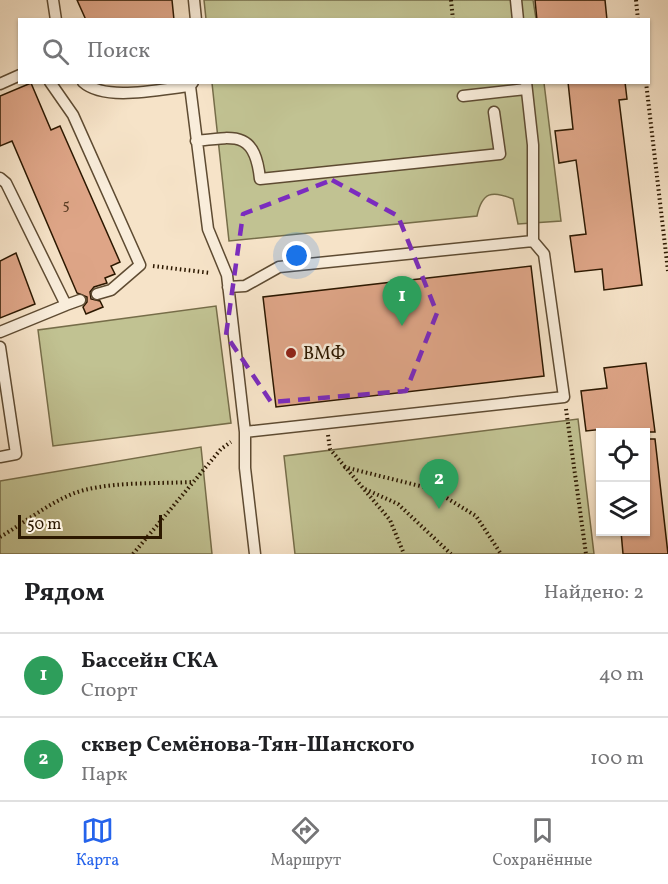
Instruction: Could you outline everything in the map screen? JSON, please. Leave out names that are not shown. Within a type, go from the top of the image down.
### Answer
[{"type":"lane","points":[[53,0],[56,18]]},
{"type":"lane","points":[[194,0],[196,18]]},
{"type":"lane","points":[[516,0],[518,18]]},
{"type":"lane","points":[[0,84],[18,76]]},
{"type":"lane","points":[[51,84],[73,115],[140,265],[111,290],[97,294]]},
{"type":"lane","points":[[85,84],[92,90],[108,93],[191,84],[208,229],[227,275],[245,432],[245,468],[255,554]]},
{"type":"lane","points":[[245,432],[564,397],[544,254],[533,240],[532,145],[526,86],[462,96]]},
{"type":"lane","points":[[196,141],[230,137],[243,139],[253,147],[258,161],[260,179],[500,154],[494,112]]},
{"type":"lane","points":[[0,178],[6,183],[66,305]]},
{"type":"lane","points":[[228,287],[245,286],[279,267],[533,240]]},
{"type":"lane","points":[[0,332],[80,300]]},
{"type":"lane","points":[[0,348],[16,454],[0,458]]},
{"type":"path","points":[[451,0],[453,18]]},
{"type":"path","points":[[636,0],[638,18]]},
{"type":"path","points":[[646,84],[668,271]]},
{"type":"path","points":[[140,265],[227,275]]},
{"type":"path","points":[[564,397],[586,554]]},
{"type":"path","points":[[326,424],[330,449],[390,520],[404,554]]},
{"type":"path","points":[[133,554],[221,449],[245,432]]},
{"type":"path","points":[[344,466],[432,489],[476,516],[501,554]]},
{"type":"path","points":[[0,537],[74,493],[102,487],[192,482]]},
{"type":"path","points":[[361,488],[398,504],[451,554]]},
{"type":"highlighted area","points":[[332,180],[398,216],[437,313],[406,391],[271,402],[226,335],[243,214]]},
{"type":"green space","points":[[204,0],[533,0],[536,18],[206,18]]},
{"type":"green space","points":[[212,84],[544,84],[561,221],[518,224],[513,199],[494,194],[485,198],[477,216],[229,241]]},
{"type":"green space","points":[[216,306],[231,423],[53,446],[38,330]]},
{"type":"green space","points":[[578,419],[594,554],[295,554],[284,456]]},
{"type":"green space","points":[[201,447],[212,554],[0,554],[0,481]]},
{"type":"building","points":[[77,0],[172,0],[174,18],[85,18]]},
{"type":"building","points":[[535,0],[605,0],[607,18],[537,18]]},
{"type":"building","points":[[31,84],[51,130],[60,126],[120,262],[111,266],[115,274],[105,278],[107,283],[94,287],[90,292],[91,299],[100,301],[103,307],[86,314],[83,307],[87,302],[87,297],[77,293],[12,141],[0,146],[0,96]]},
{"type":"building","points":[[568,84],[625,84],[627,99],[619,100],[642,285],[604,290],[602,269],[575,272],[570,236],[586,234],[576,160],[559,163],[555,131],[573,129]]},
{"type":"building","points":[[16,253],[35,304],[0,318],[0,261]]},
{"type":"building","points":[[531,266],[544,376],[276,407],[263,297]]},
{"type":"building","points":[[646,363],[655,432],[650,432],[650,428],[596,428],[596,430],[586,431],[581,391],[607,388],[604,368]]},
{"type":"building","points":[[650,439],[655,439],[668,554],[623,554],[621,536],[650,536]]},
{"type":"place","name":"Бассейн СКА","points":[[402,326]]},
{"type":"place","name":"ВМФ","points":[[291,353]]},
{"type":"place","name":"сквер Семёнова-Тян-Шанского","points":[[439,509]]}]
